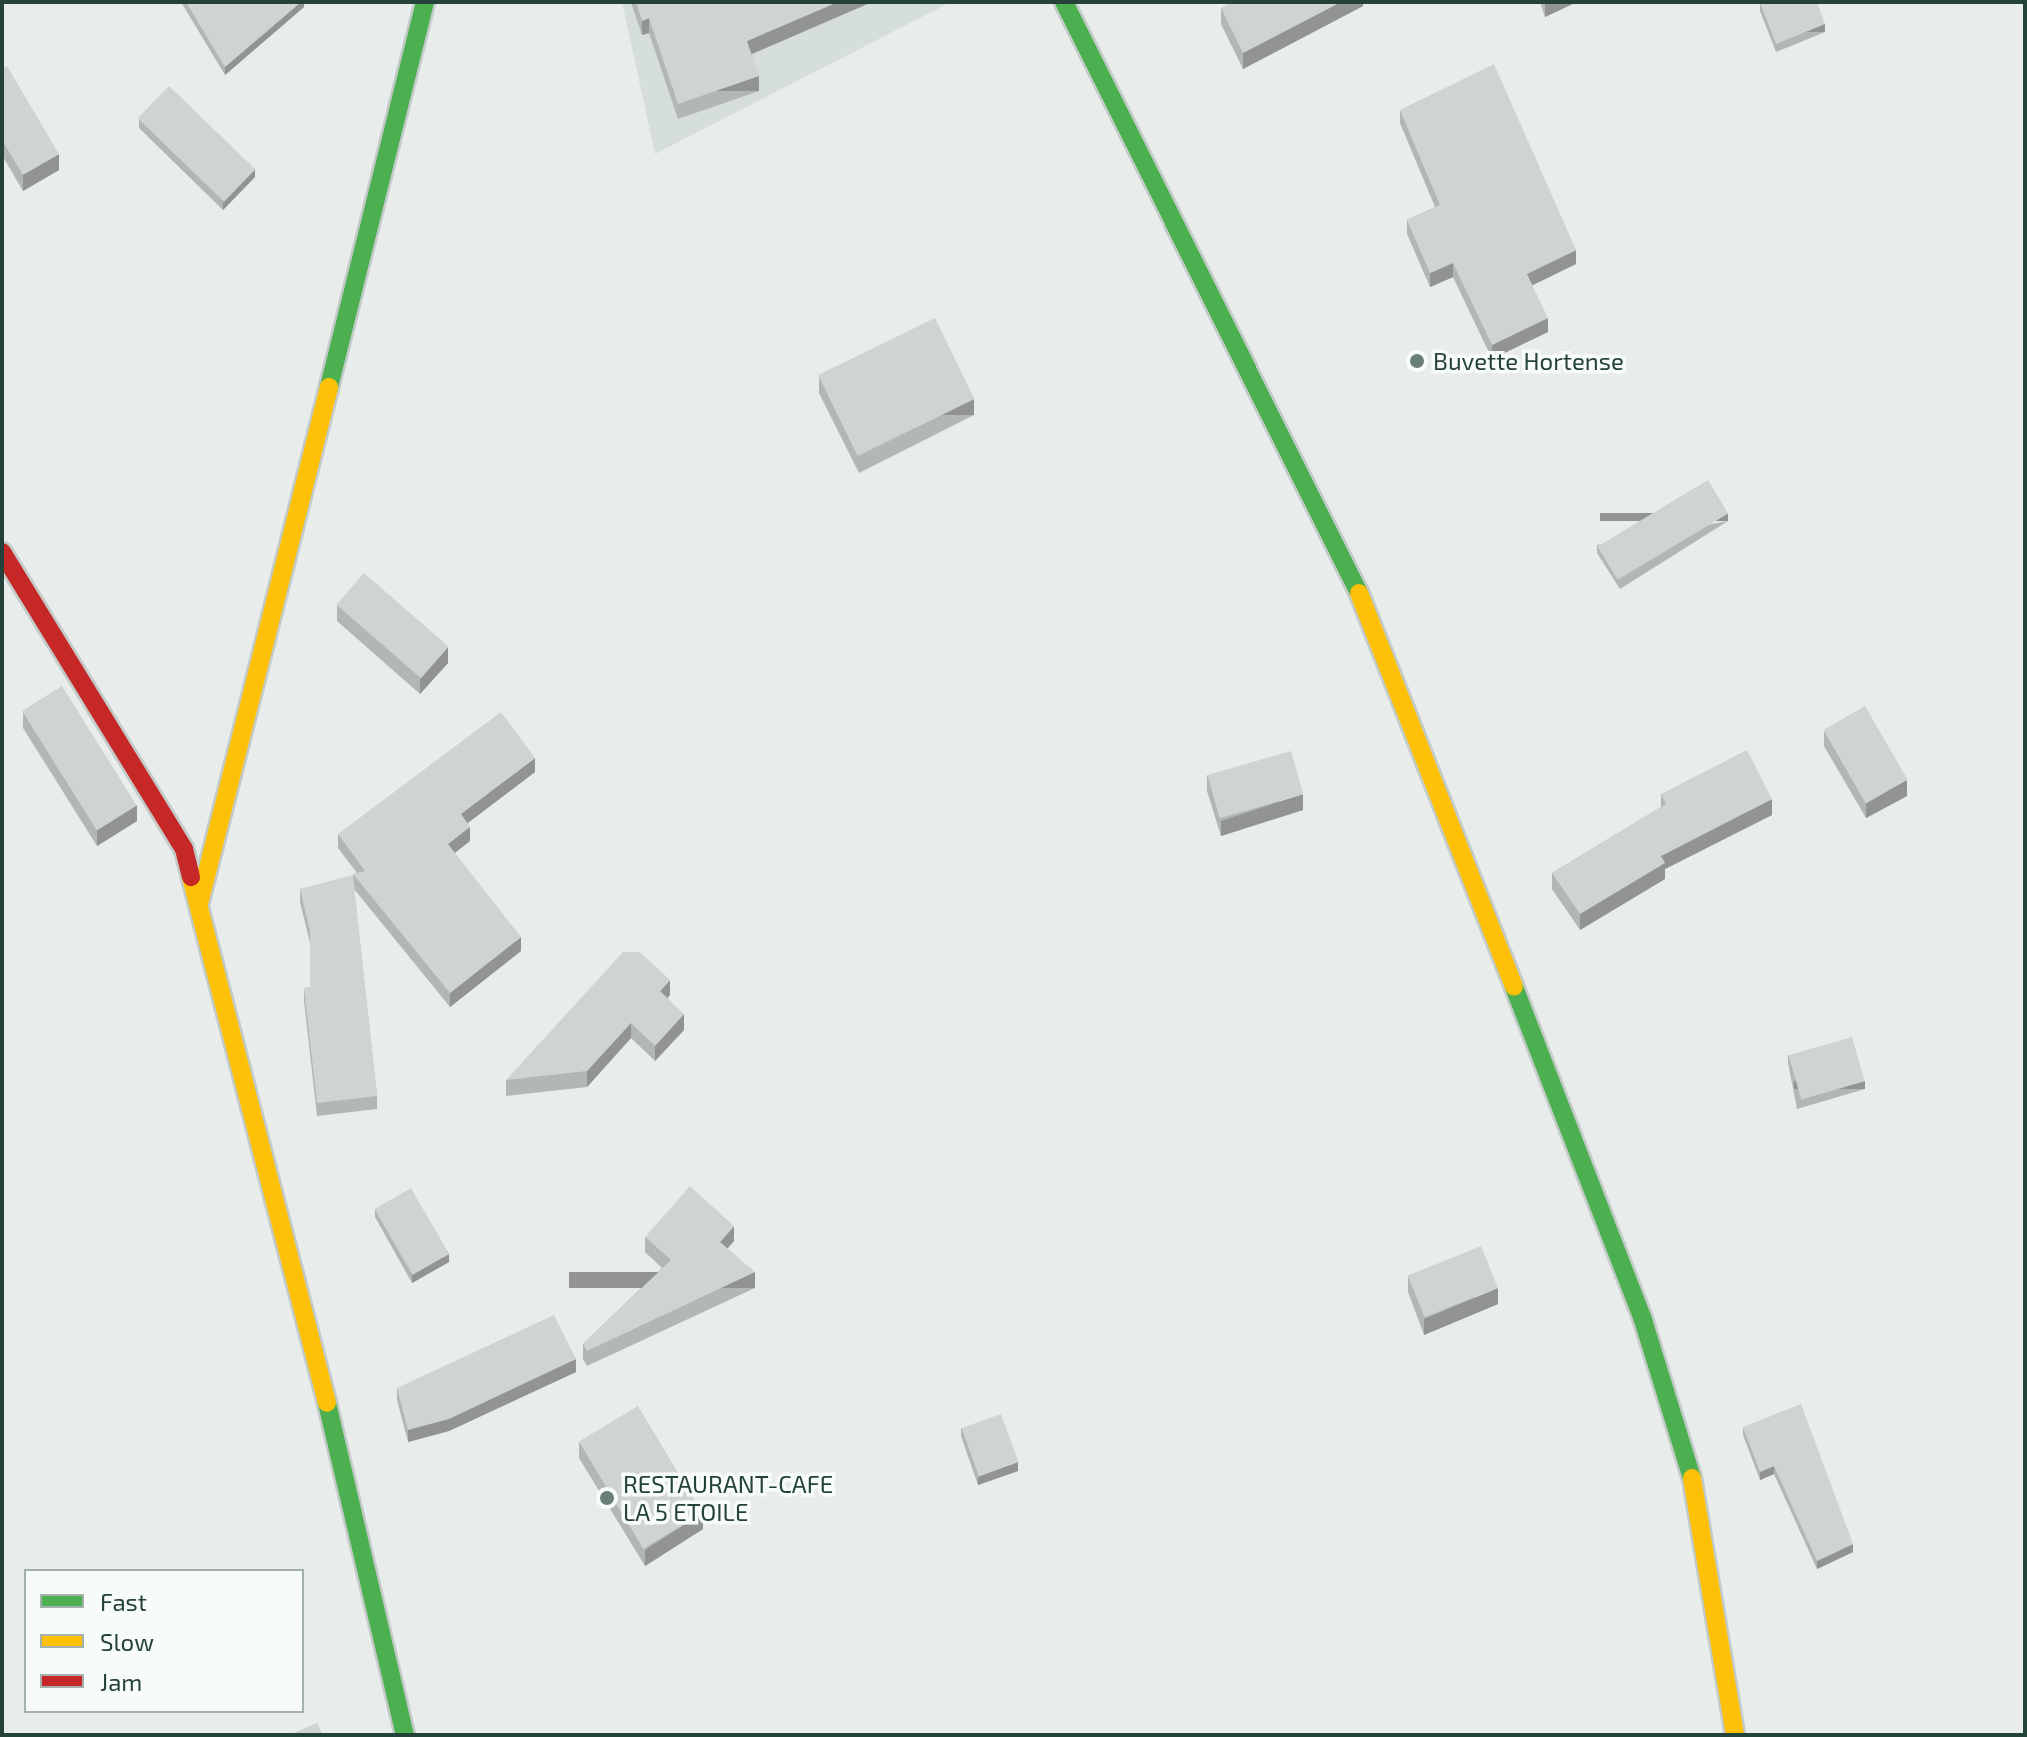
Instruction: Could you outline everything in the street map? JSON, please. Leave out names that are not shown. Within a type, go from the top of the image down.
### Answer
[{"type":"street","points":[[199,907],[425,2]]},
{"type":"street","points":[[1064,2],[1374,624],[1643,1320],[1699,1499],[1732,1687],[1735,1735]]},
{"type":"street","points":[[2,552],[184,849],[328,1407],[405,1735]]},
{"type":"shaded area","points":[[622,2],[951,2],[655,154]]},
{"type":"building","points":[[186,2],[301,2],[225,67]]},
{"type":"building","points":[[636,2],[838,2],[747,41],[759,76],[678,104],[649,18],[642,21]]},
{"type":"building","points":[[1232,2],[1341,2],[1243,53],[1221,8]]},
{"type":"building","points":[[1817,2],[1825,24],[1776,44],[1760,3]]},
{"type":"building","points":[[1494,64],[1576,250],[1527,274],[1548,318],[1492,345],[1453,263],[1430,273],[1407,220],[1440,205],[1400,110]]},
{"type":"building","points":[[7,66],[59,154],[23,175],[2,140],[2,69]]},
{"type":"building","points":[[169,86],[255,169],[224,202],[138,118]]},
{"type":"building","points":[[935,318],[974,399],[858,456],[818,375]]},
{"type":"building","points":[[1708,480],[1728,513],[1618,580],[1597,546]]},
{"type":"building","points":[[364,573],[449,646],[421,678],[336,605]]},
{"type":"building","points":[[62,686],[137,806],[97,830],[22,711]]},
{"type":"building","points":[[1865,706],[1908,780],[1866,804],[1823,730]]},
{"type":"building","points":[[501,712],[535,758],[461,814],[470,827],[448,844],[521,937],[450,993],[353,874],[365,871],[338,834]]},
{"type":"building","points":[[1747,750],[1772,799],[1661,856],[1665,863],[1580,914],[1552,873],[1666,804],[1661,794]]},
{"type":"building","points":[[1291,751],[1303,794],[1220,818],[1207,775]]},
{"type":"building","points":[[353,875],[377,1096],[317,1103],[304,988],[310,987],[310,931],[300,889]]},
{"type":"building","points":[[623,952],[640,952],[670,980],[660,991],[684,1014],[655,1046],[631,1023],[587,1071],[506,1080]]},
{"type":"building","points":[[1852,1037],[1865,1081],[1801,1099],[1789,1055]]},
{"type":"building","points":[[690,1186],[734,1226],[720,1242],[755,1272],[587,1351],[583,1344],[671,1260],[645,1237]]},
{"type":"building","points":[[411,1188],[449,1254],[413,1275],[375,1209]]},
{"type":"building","points":[[1481,1246],[1498,1288],[1425,1317],[1408,1276]]},
{"type":"building","points":[[554,1315],[576,1359],[449,1419],[408,1430],[397,1388]]},
{"type":"building","points":[[1801,1404],[1853,1544],[1817,1561],[1774,1466],[1760,1472],[1743,1427]]},
{"type":"building","points":[[638,1406],[702,1513],[643,1549],[579,1442]]},
{"type":"building","points":[[1001,1414],[1018,1462],[979,1476],[962,1428]]},
{"type":"building","points":[[317,1723],[323,1735],[289,1735]]},
{"type":"traffic: fast","points":[[329,387],[425,2]]},
{"type":"traffic: fast","points":[[1064,2],[1359,593]]},
{"type":"traffic: fast","points":[[1514,987],[1643,1320],[1692,1478]]},
{"type":"traffic: fast","points":[[327,1403],[405,1735]]},
{"type":"traffic: slow","points":[[200,900],[329,387]]},
{"type":"traffic: slow","points":[[1359,593],[1514,987]]},
{"type":"traffic: slow","points":[[191,877],[327,1403]]},
{"type":"traffic: slow","points":[[1692,1478],[1735,1735]]},
{"type":"traffic: jam","points":[[2,552],[184,849],[191,877]]},
{"type":"place","name":"Buvette Hortense","points":[[1417,361]]},
{"type":"place","name":"RESTAURANT-CAFE LA 5 ETOILE","points":[[607,1498]]}]
